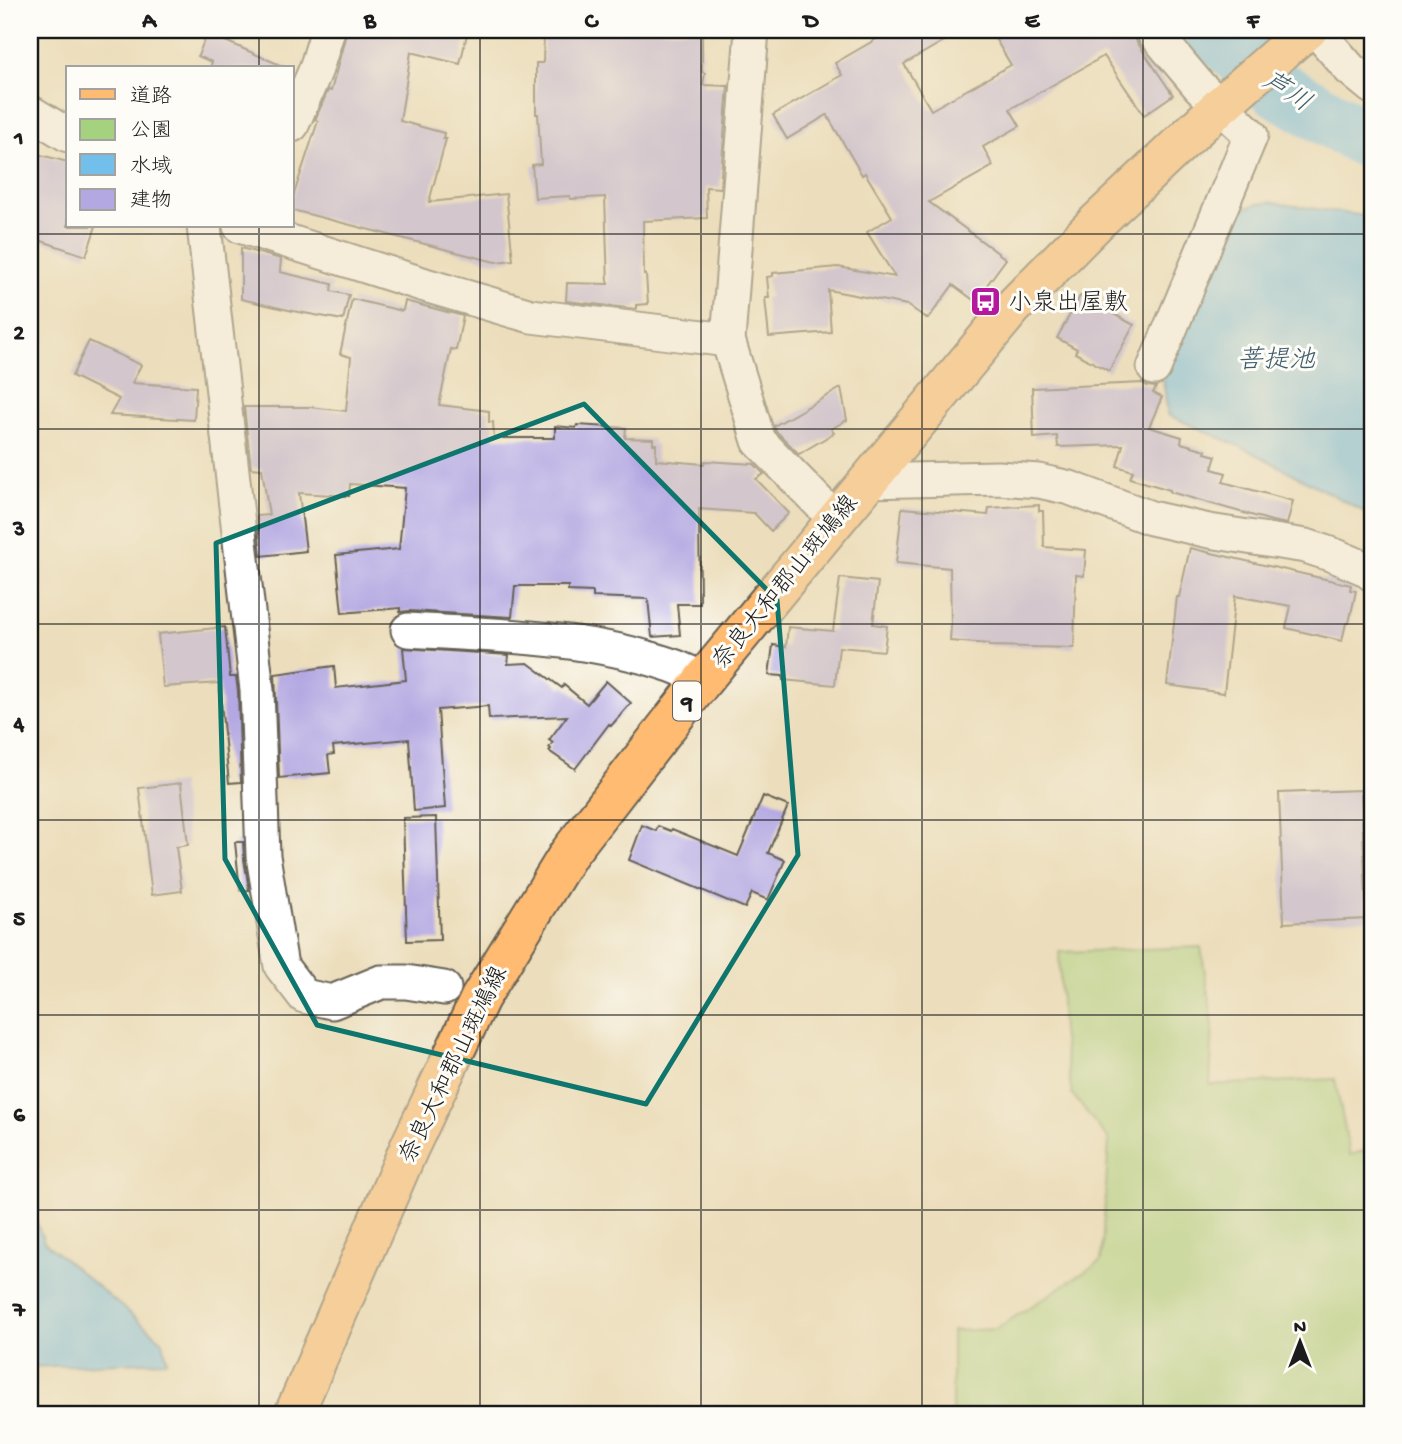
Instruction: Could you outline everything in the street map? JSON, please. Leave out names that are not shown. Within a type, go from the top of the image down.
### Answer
[{"type":"main road","name":"奈良大和郡山斑鳩線","points":[[294,1414],[409,1148],[480,998],[569,853],[703,680],[1012,308],[1097,222],[1226,100],[1306,33]]},
{"type":"street","points":[[294,120],[316,69],[328,30]]},
{"type":"street","points":[[752,30],[727,340],[759,441],[835,519]]},
{"type":"street","points":[[1152,30],[1199,86],[1226,100],[1251,135],[1154,368]]},
{"type":"street","points":[[1306,33],[1372,87]]},
{"type":"street","points":[[30,111],[66,134]]},
{"type":"street","points":[[204,228],[257,690],[263,856],[281,966],[304,996],[332,1002],[381,982],[406,982],[444,988]]},
{"type":"street","points":[[249,228],[531,316],[727,340]]},
{"type":"street","points":[[866,481],[998,478],[1039,481],[1070,488],[1151,518],[1209,531],[1306,546],[1336,556],[1372,574]]},
{"type":"street","points":[[408,630],[542,638],[619,650],[687,669],[703,680]]},
{"type":"highlighted area","points":[[584,404],[777,600],[798,855],[646,1104],[317,1025],[225,859],[216,543]]},
{"type":"green space","points":[[1201,947],[1213,1024],[1210,1085],[1335,1079],[1350,1155],[1372,1148],[1372,1414],[952,1414],[952,1331],[996,1329],[1101,1261],[1109,1140],[1072,1094],[1062,1033],[1059,952]]},
{"type":"water","name":"菩提池","points":[[1269,202],[1372,217],[1372,516],[1250,451],[1168,415],[1163,378],[1234,212]]},
{"type":"water","points":[[30,1204],[44,1242],[163,1341],[167,1361],[30,1367]]},
{"type":"building","points":[[347,30],[468,30],[460,64],[411,52],[400,121],[444,133],[443,139],[446,139],[429,202],[506,194],[513,260],[495,262],[294,211],[294,194],[318,121],[315,120],[328,90],[331,91]]},
{"type":"building","points":[[544,30],[702,30],[702,72],[705,73],[703,85],[728,86],[720,188],[706,187],[707,218],[643,221],[644,275],[648,304],[636,305],[636,309],[566,301],[567,283],[608,284],[605,197],[535,198],[532,165],[541,164],[536,114],[536,63],[543,63]]},
{"type":"building","points":[[892,30],[963,30],[904,64],[931,110],[1011,65],[990,30],[1133,30],[1137,42],[1173,95],[1144,115],[1104,56],[1010,109],[1020,126],[983,147],[993,166],[929,202],[1006,259],[975,301],[953,285],[928,319],[907,305],[828,290],[831,332],[769,337],[765,298],[769,298],[767,277],[773,276],[773,273],[838,267],[895,277],[867,232],[892,217],[865,173],[862,175],[827,115],[787,139],[773,115],[842,75],[835,63]]},
{"type":"building","points":[[207,33],[282,66],[211,66],[212,62],[198,56]]},
{"type":"building","points":[[33,153],[66,161],[66,228],[95,228],[86,256],[30,237],[30,166]]},
{"type":"building","points":[[241,248],[281,259],[280,272],[332,284],[331,291],[349,295],[343,320],[241,299]]},
{"type":"building","points":[[1080,296],[1134,325],[1109,371],[1075,353],[1077,349],[1057,338]]},
{"type":"building","points":[[352,299],[402,311],[405,301],[463,316],[456,350],[451,349],[439,405],[489,411],[494,438],[555,438],[555,426],[626,428],[625,438],[653,439],[653,444],[656,444],[656,460],[754,464],[764,474],[756,479],[789,513],[771,531],[754,513],[699,509],[700,604],[677,604],[680,635],[652,637],[648,599],[593,597],[593,592],[568,591],[568,586],[515,586],[512,617],[400,612],[400,608],[342,613],[336,555],[399,549],[405,488],[350,484],[349,496],[299,493],[306,551],[261,556],[257,516],[269,515],[262,469],[251,468],[244,407],[309,407],[346,411],[351,357],[340,354]]},
{"type":"building","points":[[89,341],[141,365],[132,383],[196,387],[194,420],[110,415],[119,399],[72,376]]},
{"type":"building","points":[[1143,383],[1156,387],[1153,393],[1162,397],[1149,427],[1182,437],[1181,443],[1206,450],[1205,453],[1216,456],[1212,469],[1226,473],[1223,482],[1293,501],[1287,524],[1170,492],[1130,478],[1133,471],[1117,466],[1123,445],[1058,447],[1057,436],[1034,438],[1032,388]]},
{"type":"building","points":[[841,388],[847,420],[831,429],[834,433],[799,454],[774,426]]},
{"type":"building","points":[[1039,505],[1039,511],[1043,511],[1044,547],[1086,550],[1084,576],[1076,575],[1074,648],[989,646],[950,641],[950,568],[896,563],[902,508],[988,515],[989,508]]},
{"type":"building","points":[[1190,548],[1351,585],[1350,590],[1356,591],[1342,641],[1286,628],[1291,606],[1235,596],[1224,693],[1167,685],[1177,597]]},
{"type":"building","points":[[840,578],[878,582],[873,624],[887,626],[884,651],[839,647],[835,685],[783,680],[783,676],[769,675],[773,645],[786,647],[788,627],[833,631]]},
{"type":"building","points":[[225,627],[230,677],[236,677],[238,691],[241,782],[229,783],[219,683],[163,687],[158,634]]},
{"type":"building","points":[[403,648],[509,655],[508,664],[528,663],[562,688],[564,685],[587,704],[606,681],[631,703],[611,726],[609,724],[575,769],[549,751],[553,743],[549,740],[567,716],[489,719],[488,706],[438,710],[445,808],[414,811],[409,739],[333,746],[334,754],[328,755],[330,773],[279,778],[275,674],[334,666],[336,688],[406,680]]},
{"type":"building","points":[[181,783],[188,845],[176,847],[182,891],[152,895],[139,788]]},
{"type":"building","points":[[1361,790],[1367,919],[1284,923],[1279,793]]},
{"type":"building","points":[[763,796],[788,806],[768,853],[785,860],[768,900],[752,893],[745,908],[629,860],[642,825],[656,831],[658,826],[671,831],[672,829],[738,856]]},
{"type":"building","points":[[436,817],[440,940],[407,941],[403,818]]},
{"type":"building","points":[[235,842],[243,842],[249,890],[240,891]]},
{"type":"waterway","name":"芦川","points":[[1211,30],[1278,89],[1372,140]]},
{"type":"place","name":"小泉出屋敷","points":[[985,301]]}]
